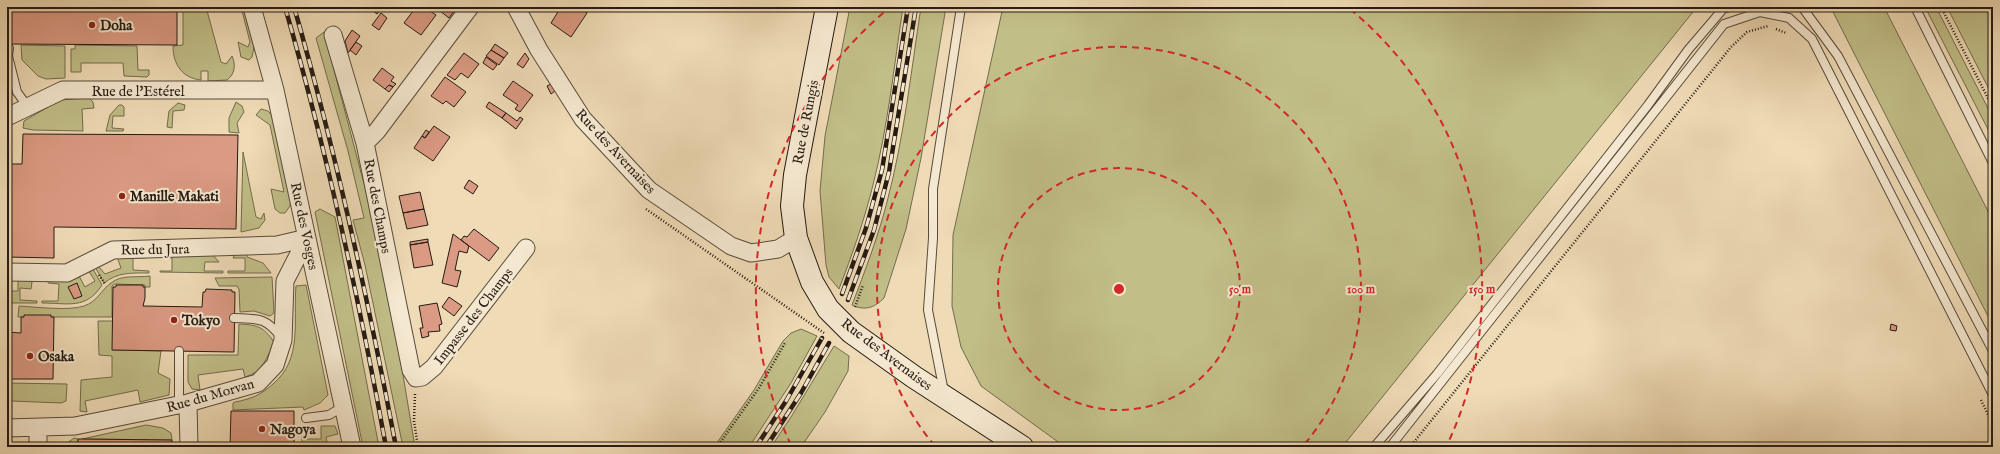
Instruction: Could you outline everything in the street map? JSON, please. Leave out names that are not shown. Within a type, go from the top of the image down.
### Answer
[{"type":"main road","name":"Rue de Rungis","points":[[796,238],[792,206],[795,175],[827,7]]},
{"type":"main road","name":"Rue des Avernaises","points":[[796,238],[812,282],[828,309],[851,332],[945,397],[1022,447]]},
{"type":"street","name":"Rue des Vosges","points":[[252,7],[275,90],[352,447]]},
{"type":"street","points":[[365,143],[377,131],[470,7]]},
{"type":"street","name":"Rue des Avernaises","points":[[516,7],[538,50],[582,119],[649,190],[731,246],[751,252],[778,249],[796,238]]},
{"type":"street","name":"Rue des Champs","points":[[334,34],[365,143],[411,370],[416,378]]},
{"type":"street","name":"Rue de l'Estérel","points":[[7,117],[63,90],[275,90]]},
{"type":"street","name":"Rue du Jura","points":[[7,272],[67,273],[113,250],[277,245],[307,238]]},
{"type":"street","name":"Rue du Morvan","points":[[7,428],[75,426],[183,404],[258,383],[275,365],[283,340],[285,281],[307,238]]},
{"type":"street","name":"Impasse des Champs","points":[[416,378],[422,377],[434,367],[526,248]]},
{"type":"street","points":[[183,404],[188,447]]},
{"type":"street","points":[[38,428],[38,447]]},
{"type":"lane","points":[[945,397],[928,310],[933,238],[933,189],[961,7]]},
{"type":"lane","points":[[1374,447],[1446,361],[1648,105],[1688,50],[1723,9],[1729,7]]},
{"type":"lane","points":[[1802,7],[1838,56],[1993,351]]},
{"type":"lane","points":[[1915,7],[1993,163]]},
{"type":"lane","points":[[1390,447],[1724,24],[1760,12],[1789,18],[1812,39],[1993,395]]},
{"type":"lane","points":[[9,48],[8,56],[17,92],[28,107]]},
{"type":"lane","points":[[234,318],[262,320],[271,324],[283,340]]},
{"type":"lane","points":[[179,351],[183,404]]},
{"type":"lane","points":[[306,418],[329,415],[344,406]]},
{"type":"path","points":[[1941,7],[1993,108]]},
{"type":"path","points":[[1410,447],[1731,47],[1747,32],[1768,26],[1788,33]]},
{"type":"path","points":[[649,190],[644,204],[647,211],[829,337]]},
{"type":"path","points":[[855,307],[863,285]]},
{"type":"path","points":[[717,447],[759,388],[785,343]]},
{"type":"path","points":[[416,378],[414,420],[418,447]]},
{"type":"path","points":[[1979,397],[1993,425]]},
{"type":"shaded area","points":[[183,7],[206,7],[221,62],[226,64],[232,56],[233,59],[233,72],[227,80],[208,81],[208,71],[201,71],[201,80],[194,79],[180,69],[173,53],[173,46],[183,45]]},
{"type":"shaded area","points":[[241,7],[245,7],[255,42],[252,57],[249,60],[241,57],[238,42],[248,47],[250,42]]},
{"type":"shaded area","points":[[850,7],[903,7],[887,118],[878,163],[862,225],[839,289],[829,277],[826,265],[820,191],[825,136]]},
{"type":"shaded area","points":[[921,7],[946,7],[921,158],[906,229],[884,298],[869,308],[861,308],[852,305],[880,228],[893,178],[907,105]]},
{"type":"shaded area","points":[[1003,7],[1697,7],[1342,447],[1065,447],[981,386],[961,347],[952,306],[953,235]]},
{"type":"shaded area","points":[[1825,7],[1884,7],[1993,221],[1993,326],[1832,10]]},
{"type":"shaded area","points":[[1925,7],[1936,7],[1993,118],[1993,139]]},
{"type":"shaded area","points":[[1947,7],[1993,7],[1993,97]]},
{"type":"shaded area","points":[[324,32],[368,199],[391,303],[415,447],[403,447],[365,265],[353,220],[364,218],[348,151],[316,38]]},
{"type":"shaded area","points":[[21,45],[65,46],[65,78],[46,79],[38,76],[22,60]]},
{"type":"shaded area","points":[[75,45],[137,46],[138,70],[149,70],[149,75],[147,77],[124,76],[123,63],[81,63],[81,72],[71,72],[71,49],[75,49]]},
{"type":"shaded area","points":[[89,98],[93,102],[94,108],[82,109],[83,131],[33,130],[23,128],[24,121],[60,100]]},
{"type":"shaded area","points":[[236,102],[242,106],[244,112],[237,123],[239,133],[229,132],[229,118]]},
{"type":"shaded area","points":[[178,103],[185,105],[184,110],[173,111],[172,128],[167,127],[169,111]]},
{"type":"shaded area","points":[[119,105],[124,107],[124,116],[113,116],[112,128],[124,129],[123,131],[106,131],[110,115]]},
{"type":"shaded area","points":[[261,109],[268,111],[274,118],[291,199],[290,206],[285,213],[280,213],[275,209],[271,189],[284,192],[270,125],[256,115]]},
{"type":"shaded area","points":[[243,152],[256,217],[261,219],[264,213],[265,220],[259,228],[241,232]]},
{"type":"shaded area","points":[[320,209],[335,217],[379,447],[363,447],[315,212]]},
{"type":"shaded area","points":[[162,252],[212,254],[219,262],[205,262],[204,271],[223,271],[223,273],[160,272],[172,271],[172,258],[160,257]]},
{"type":"shaded area","points":[[235,254],[247,254],[247,257],[263,263],[271,273],[228,273],[228,271],[245,271],[245,258],[233,258]]},
{"type":"shaded area","points":[[145,256],[145,258],[133,258],[133,270],[149,271],[149,273],[131,273],[120,275],[109,279],[104,283],[95,267],[98,266],[105,274],[121,268],[117,257]]},
{"type":"shaded area","points":[[93,269],[102,285],[90,298],[83,302],[68,304],[42,303],[42,301],[58,301],[59,284],[48,283],[49,280],[79,276],[85,287],[95,281],[88,270]]},
{"type":"shaded area","points":[[150,276],[150,287],[145,287],[145,285],[115,284],[112,286],[112,317],[18,317],[19,306],[70,308],[84,306],[96,299],[115,280],[125,277]]},
{"type":"shaded area","points":[[272,277],[274,313],[270,316],[254,311],[240,312],[239,289],[237,286],[219,286],[215,278]]},
{"type":"shaded area","points":[[18,279],[29,280],[32,282],[31,289],[20,288],[20,300],[37,301],[37,303],[7,303],[7,291],[18,291]]},
{"type":"shaded area","points":[[306,285],[328,395],[320,403],[304,410],[303,407],[233,410],[233,403],[251,398],[269,388],[282,374],[289,363],[295,339],[296,286]]},
{"type":"shaded area","points":[[98,321],[113,321],[113,350],[161,351],[158,373],[170,379],[169,395],[140,402],[138,390],[85,401],[87,412],[80,411],[81,380],[112,377],[112,356],[99,355]]},
{"type":"shaded area","points":[[239,324],[259,327],[274,342],[264,363],[256,372],[245,377],[243,369],[198,375],[200,390],[192,389],[188,382],[188,355],[238,355]]},
{"type":"shaded area","points":[[801,329],[817,336],[791,383],[749,447],[714,447],[754,390],[783,341],[791,333]]},
{"type":"shaded area","points":[[834,346],[849,356],[848,371],[825,412],[801,447],[771,447],[791,417]]},
{"type":"shaded area","points":[[7,383],[67,384],[66,401],[61,403],[11,401],[10,414],[7,414]]},
{"type":"shaded area","points":[[146,425],[163,428],[171,433],[172,440],[82,439]]},
{"type":"shaded area","points":[[321,426],[335,426],[338,434],[326,437],[328,447],[310,447],[310,444],[302,444],[302,427],[304,427],[305,439],[321,439]]},
{"type":"shaded area","points":[[74,438],[78,439],[78,447],[62,447]]},
{"type":"building","name":"Doha","points":[[7,7],[177,7],[177,45],[7,44]]},
{"type":"building","points":[[374,7],[382,7],[377,14],[372,10]]},
{"type":"building","points":[[416,7],[424,7],[436,15],[421,35],[404,23]]},
{"type":"building","points":[[435,7],[448,7],[454,11],[449,18]]},
{"type":"building","points":[[561,7],[569,7],[576,11],[579,7],[587,13],[571,37],[551,23]]},
{"type":"building","points":[[381,13],[387,18],[379,30],[372,25]]},
{"type":"building","points":[[352,30],[360,36],[348,53],[345,41]]},
{"type":"building","points":[[356,42],[362,46],[356,55],[350,50]]},
{"type":"building","points":[[495,44],[508,53],[504,58],[491,50]]},
{"type":"building","points":[[491,50],[504,58],[499,65],[486,56]]},
{"type":"building","points":[[464,53],[479,64],[468,78],[461,73],[455,80],[447,75]]},
{"type":"building","points":[[525,53],[529,59],[523,68],[517,64]]},
{"type":"building","points":[[486,57],[497,65],[493,70],[483,63]]},
{"type":"building","points":[[382,68],[394,77],[391,81],[396,84],[393,87],[389,85],[385,89],[373,80]]},
{"type":"building","points":[[445,77],[466,92],[454,107],[446,101],[443,104],[431,96]]},
{"type":"building","points":[[513,81],[533,95],[520,112],[515,109],[518,105],[503,95]]},
{"type":"building","points":[[551,84],[555,91],[551,94],[547,86]]},
{"type":"building","points":[[389,85],[393,87],[389,92],[385,89]]},
{"type":"building","points":[[489,102],[506,113],[502,118],[486,107]]},
{"type":"building","points":[[506,113],[517,121],[520,117],[523,119],[516,129],[502,118]]},
{"type":"building","points":[[434,126],[450,137],[433,161],[414,148],[422,136],[425,138]]},
{"type":"building","points":[[426,130],[429,132],[425,138],[422,136]]},
{"type":"building","name":"Manille Makati","points":[[23,134],[238,135],[236,229],[54,227],[54,258],[7,257],[7,164],[22,164]]},
{"type":"building","points":[[469,180],[478,186],[473,194],[464,188]]},
{"type":"building","points":[[420,192],[424,209],[403,213],[399,196]]},
{"type":"building","points":[[424,209],[428,225],[407,229],[403,213]]},
{"type":"building","points":[[474,229],[499,248],[489,261],[461,240],[464,236],[467,237]]},
{"type":"building","points":[[453,234],[469,246],[467,253],[459,251],[455,270],[461,271],[457,287],[442,283]]},
{"type":"building","points":[[428,239],[428,242],[410,245],[410,242]]},
{"type":"building","points":[[428,242],[433,265],[414,268],[410,245]]},
{"type":"building","points":[[77,283],[82,296],[74,299],[68,287]]},
{"type":"building","name":"Tokyo","points":[[116,285],[143,285],[143,287],[145,287],[145,298],[143,306],[202,307],[203,292],[205,292],[206,289],[232,290],[232,292],[235,292],[234,352],[112,350],[113,287],[116,287]]},
{"type":"building","points":[[449,297],[462,306],[454,316],[442,307]]},
{"type":"building","points":[[437,303],[442,324],[439,325],[440,331],[428,332],[429,336],[422,338],[420,328],[423,328],[419,306]]},
{"type":"building","name":"Osaka","points":[[24,315],[51,315],[51,317],[54,317],[53,379],[7,379],[7,332],[21,333],[21,317],[24,317]]},
{"type":"building","points":[[1891,324],[1897,326],[1896,331],[1890,330]]},
{"type":"building","name":"Nagoya","points":[[231,411],[294,411],[294,447],[230,447]]},
{"type":"building","points":[[78,439],[172,440],[172,447],[78,447]]},
{"type":"railway","points":[[285,7],[315,116],[341,226],[365,336],[386,447]]},
{"type":"railway","points":[[294,7],[324,116],[350,226],[396,447]]},
{"type":"railway","points":[[842,294],[866,228],[882,170],[908,7]]},
{"type":"railway","points":[[848,300],[874,230],[889,172],[916,7]]},
{"type":"railway","points":[[756,447],[786,401],[822,338]]},
{"type":"railway","points":[[766,447],[801,393],[829,343]]},
{"type":"place","name":"Doha","points":[[92,25]]},
{"type":"place","name":"Manille Makati","points":[[122,196]]},
{"type":"place","name":"Tokyo","points":[[174,320]]},
{"type":"place","name":"Osaka","points":[[30,356]]},
{"type":"place","name":"Nagoya","points":[[262,429]]}]
